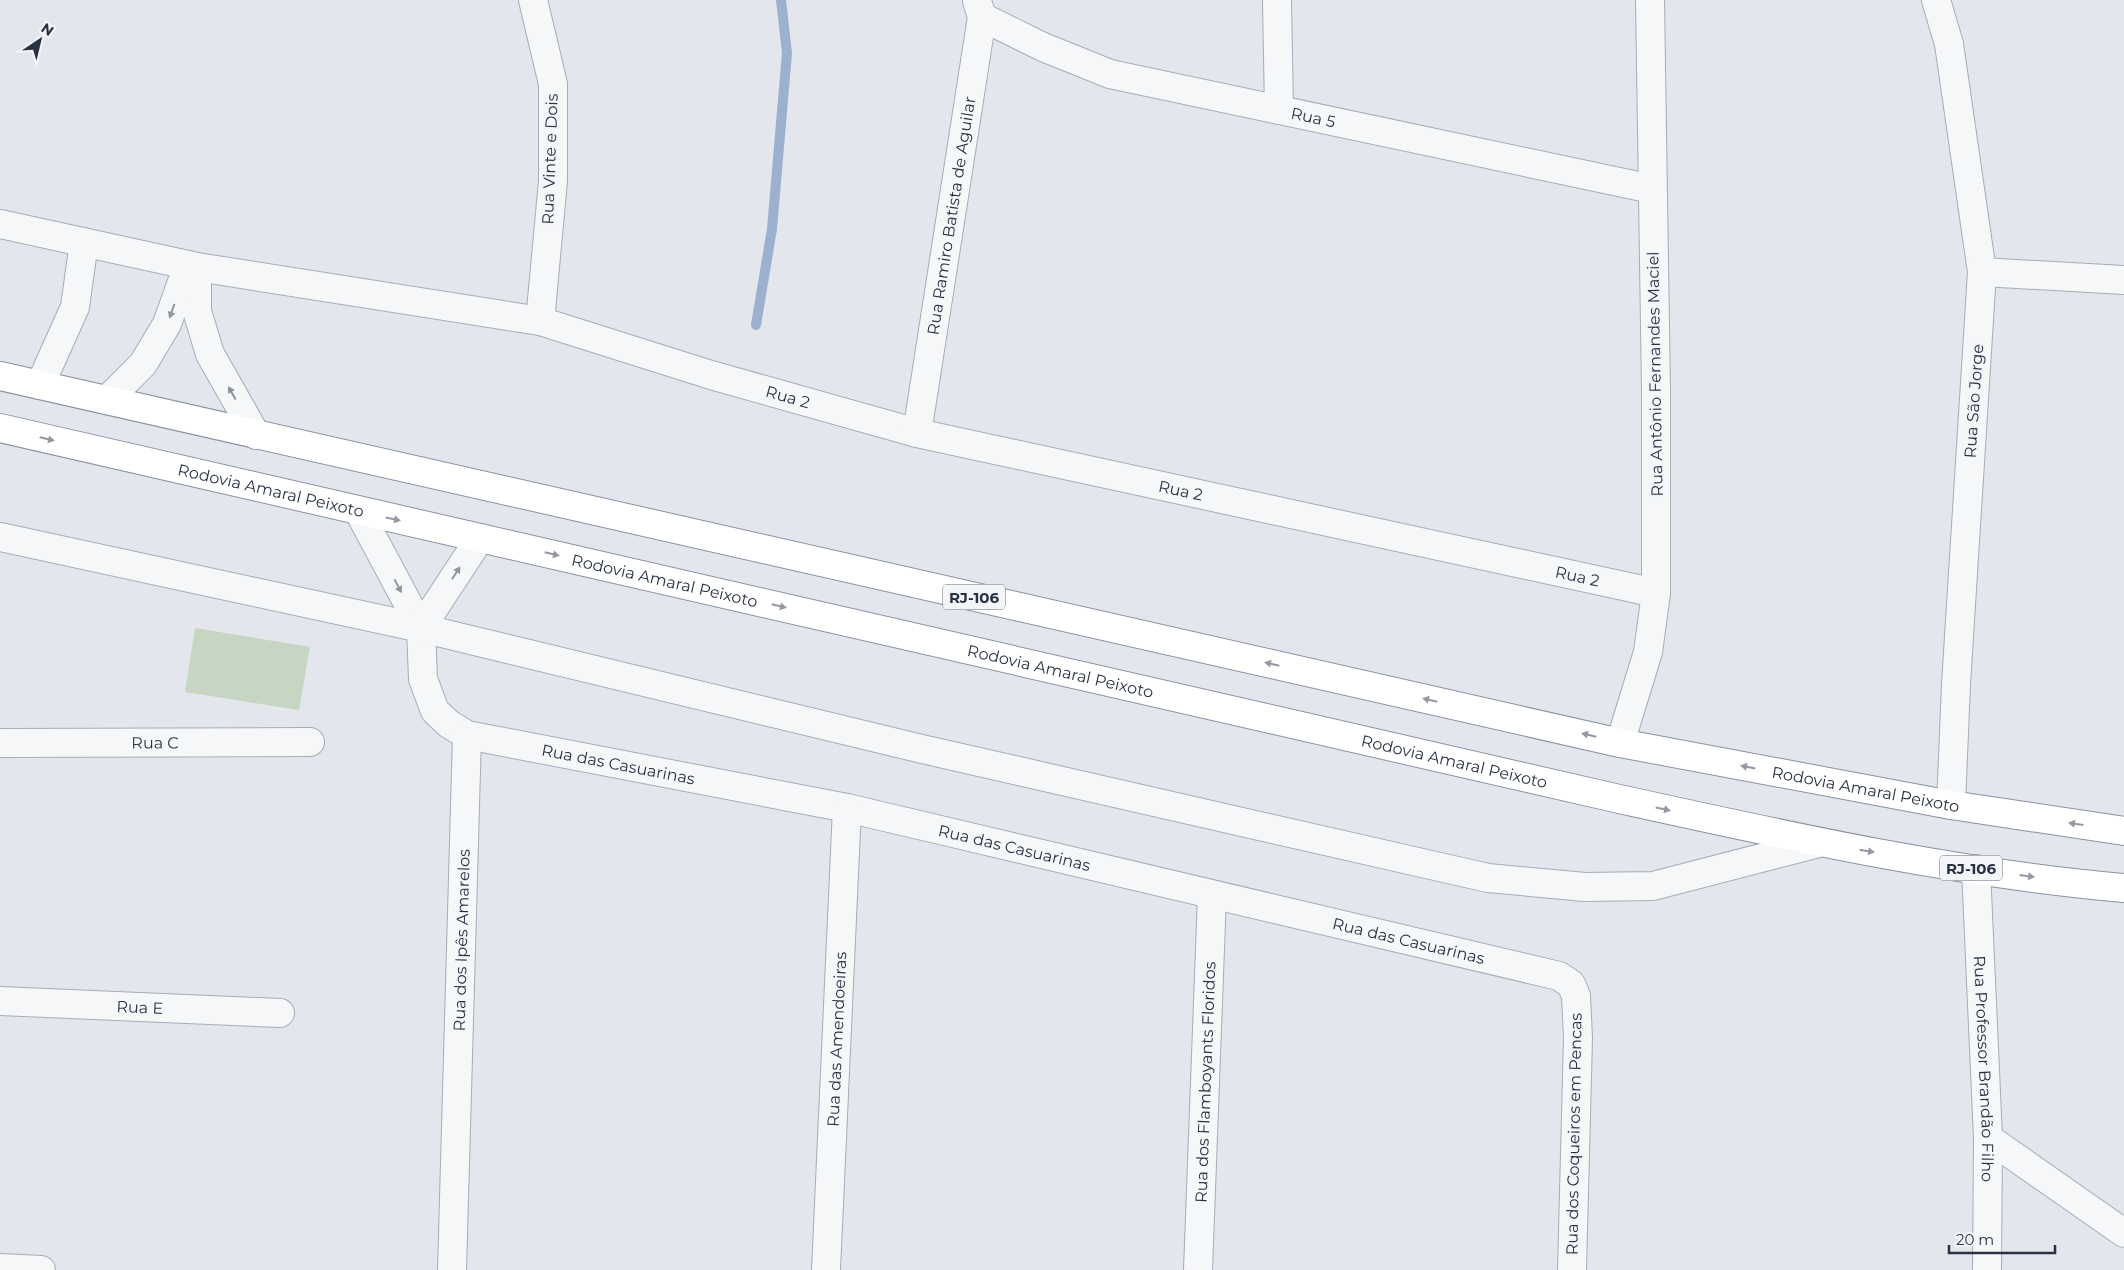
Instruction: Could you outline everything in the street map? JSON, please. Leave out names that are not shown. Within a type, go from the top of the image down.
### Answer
[{"type":"highway","name":"Rodovia Amaral Peixoto","points":[[0,376],[1620,743],[1951,805],[2124,831]]},
{"type":"highway","name":"Rodovia Amaral Peixoto","points":[[1,430],[1819,843],[1976,869],[2124,888]]},
{"type":"street","name":"Rua Vinte e Dois","points":[[533,0],[553,84],[553,181],[540,321]]},
{"type":"street","points":[[1277,0],[1279,110]]},
{"type":"street","name":"Rua Antônio Fernandes Maciel","points":[[1620,743],[1648,652],[1656,594],[1656,391],[1650,0]]},
{"type":"street","name":"Rua São Jorge","points":[[1936,0],[1949,44],[1982,272],[1956,684],[1951,805]]},
{"type":"street","name":"Rua 5","points":[[979,9],[1043,47],[1110,74],[1652,189]]},
{"type":"street","name":"Rua Ramiro Batista de Aguilar","points":[[917,433],[979,9]]},
{"type":"street","name":"Rua 2","points":[[0,224],[192,266],[540,321],[711,375],[917,433],[1656,594]]},
{"type":"street","points":[[40,385],[75,307],[84,242]]},
{"type":"street","points":[[107,400],[143,364],[167,324],[192,266]]},
{"type":"street","points":[[192,266],[197,311],[210,354],[256,435]]},
{"type":"street","points":[[1982,272],[2124,280]]},
{"type":"street","points":[[359,512],[421,628],[423,679],[435,711],[467,735]]},
{"type":"street","points":[[0,537],[421,628],[931,752],[1488,878],[1585,887],[1653,886],[1819,843]]},
{"type":"street","points":[[421,628],[480,538]]},
{"type":"street","name":"Rua das Casuarinas","points":[[467,735],[847,808],[1559,976]]},
{"type":"street","name":"Rua dos Ipês Amarelos","points":[[452,1270],[467,735]]},
{"type":"street","name":"Rua C","points":[[0,743],[310,742]]},
{"type":"street","name":"Rua das Amendoeiras","points":[[826,1270],[847,808]]},
{"type":"street","name":"Rua Professor Brandão Filho","points":[[1976,869],[1988,1138],[1988,1270]]},
{"type":"street","name":"Rua dos Flamboyants Floridos","points":[[1198,1270],[1212,895]]},
{"type":"street","name":"Rua dos Coqueiros em Pencas","points":[[1559,976],[1571,984],[1576,996],[1577,1013],[1572,1270]]},
{"type":"street","name":"Rua E","points":[[0,1001],[280,1013]]},
{"type":"street","points":[[1988,1138],[2124,1233]]},
{"type":"street","points":[[0,1268],[40,1270]]},
{"type":"green space","points":[[195,628],[310,647],[299,710],[185,692]]},
{"type":"waterway","points":[[756,325],[772,229],[787,53],[781,0]]}]
